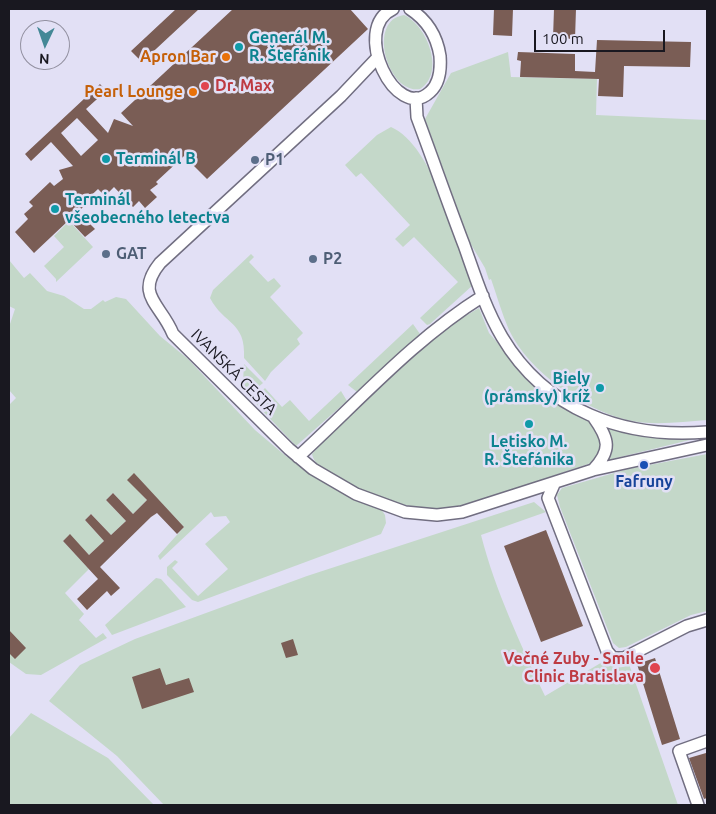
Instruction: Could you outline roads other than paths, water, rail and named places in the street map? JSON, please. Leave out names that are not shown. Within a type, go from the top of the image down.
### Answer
[{"type":"street","points":[[393,9],[383,15],[378,25],[376,41],[378,57],[383,72],[393,87],[403,95],[416,98],[426,96],[436,84],[440,56],[432,32],[422,18],[410,9]]},
{"type":"street","name":"IVANSKÁ CESTA","points":[[378,57],[341,96],[160,263],[149,278],[148,290],[151,300],[167,320],[173,334],[298,457],[313,469],[344,488],[382,506],[416,514],[462,512],[593,470],[707,444]]},
{"type":"street","points":[[416,98],[417,117],[483,296],[501,335],[522,365],[556,395],[594,418],[642,431],[707,432]]},
{"type":"street","points":[[298,457],[430,334],[453,315],[483,296]]},
{"type":"street","points":[[593,470],[602,460],[607,444],[604,432],[594,418]]},
{"type":"street","points":[[555,482],[548,498],[607,651],[613,658],[624,658],[688,626],[707,620]]},
{"type":"street","points":[[528,491],[548,498]]},
{"type":"street","points":[[698,805],[679,751],[707,741]]},
{"type":"place","name":"Generál M. R. Štefánik","points":[[239,47]]},
{"type":"place","name":"Apron Bar","points":[[226,57]]},
{"type":"place","name":"Dr. Max","points":[[205,86]]},
{"type":"place","name":"Pearl Lounge","points":[[193,92]]},
{"type":"place","name":"Terminál B","points":[[106,159]]},
{"type":"place","name":"P1","points":[[255,160]]},
{"type":"place","name":"Terminál všeobecného letectva","points":[[55,209]]},
{"type":"place","name":"GAT","points":[[106,254]]},
{"type":"place","name":"P2","points":[[313,259]]},
{"type":"place","name":"Biely (prámsky) kríž","points":[[600,388]]},
{"type":"place","name":"Letisko M. R. Štefánika","points":[[529,424]]},
{"type":"place","name":"Fafruny","points":[[644,465]]},
{"type":"place","name":"Večné Zuby - Smile Clinic Bratislava","points":[[655,668]]}]
